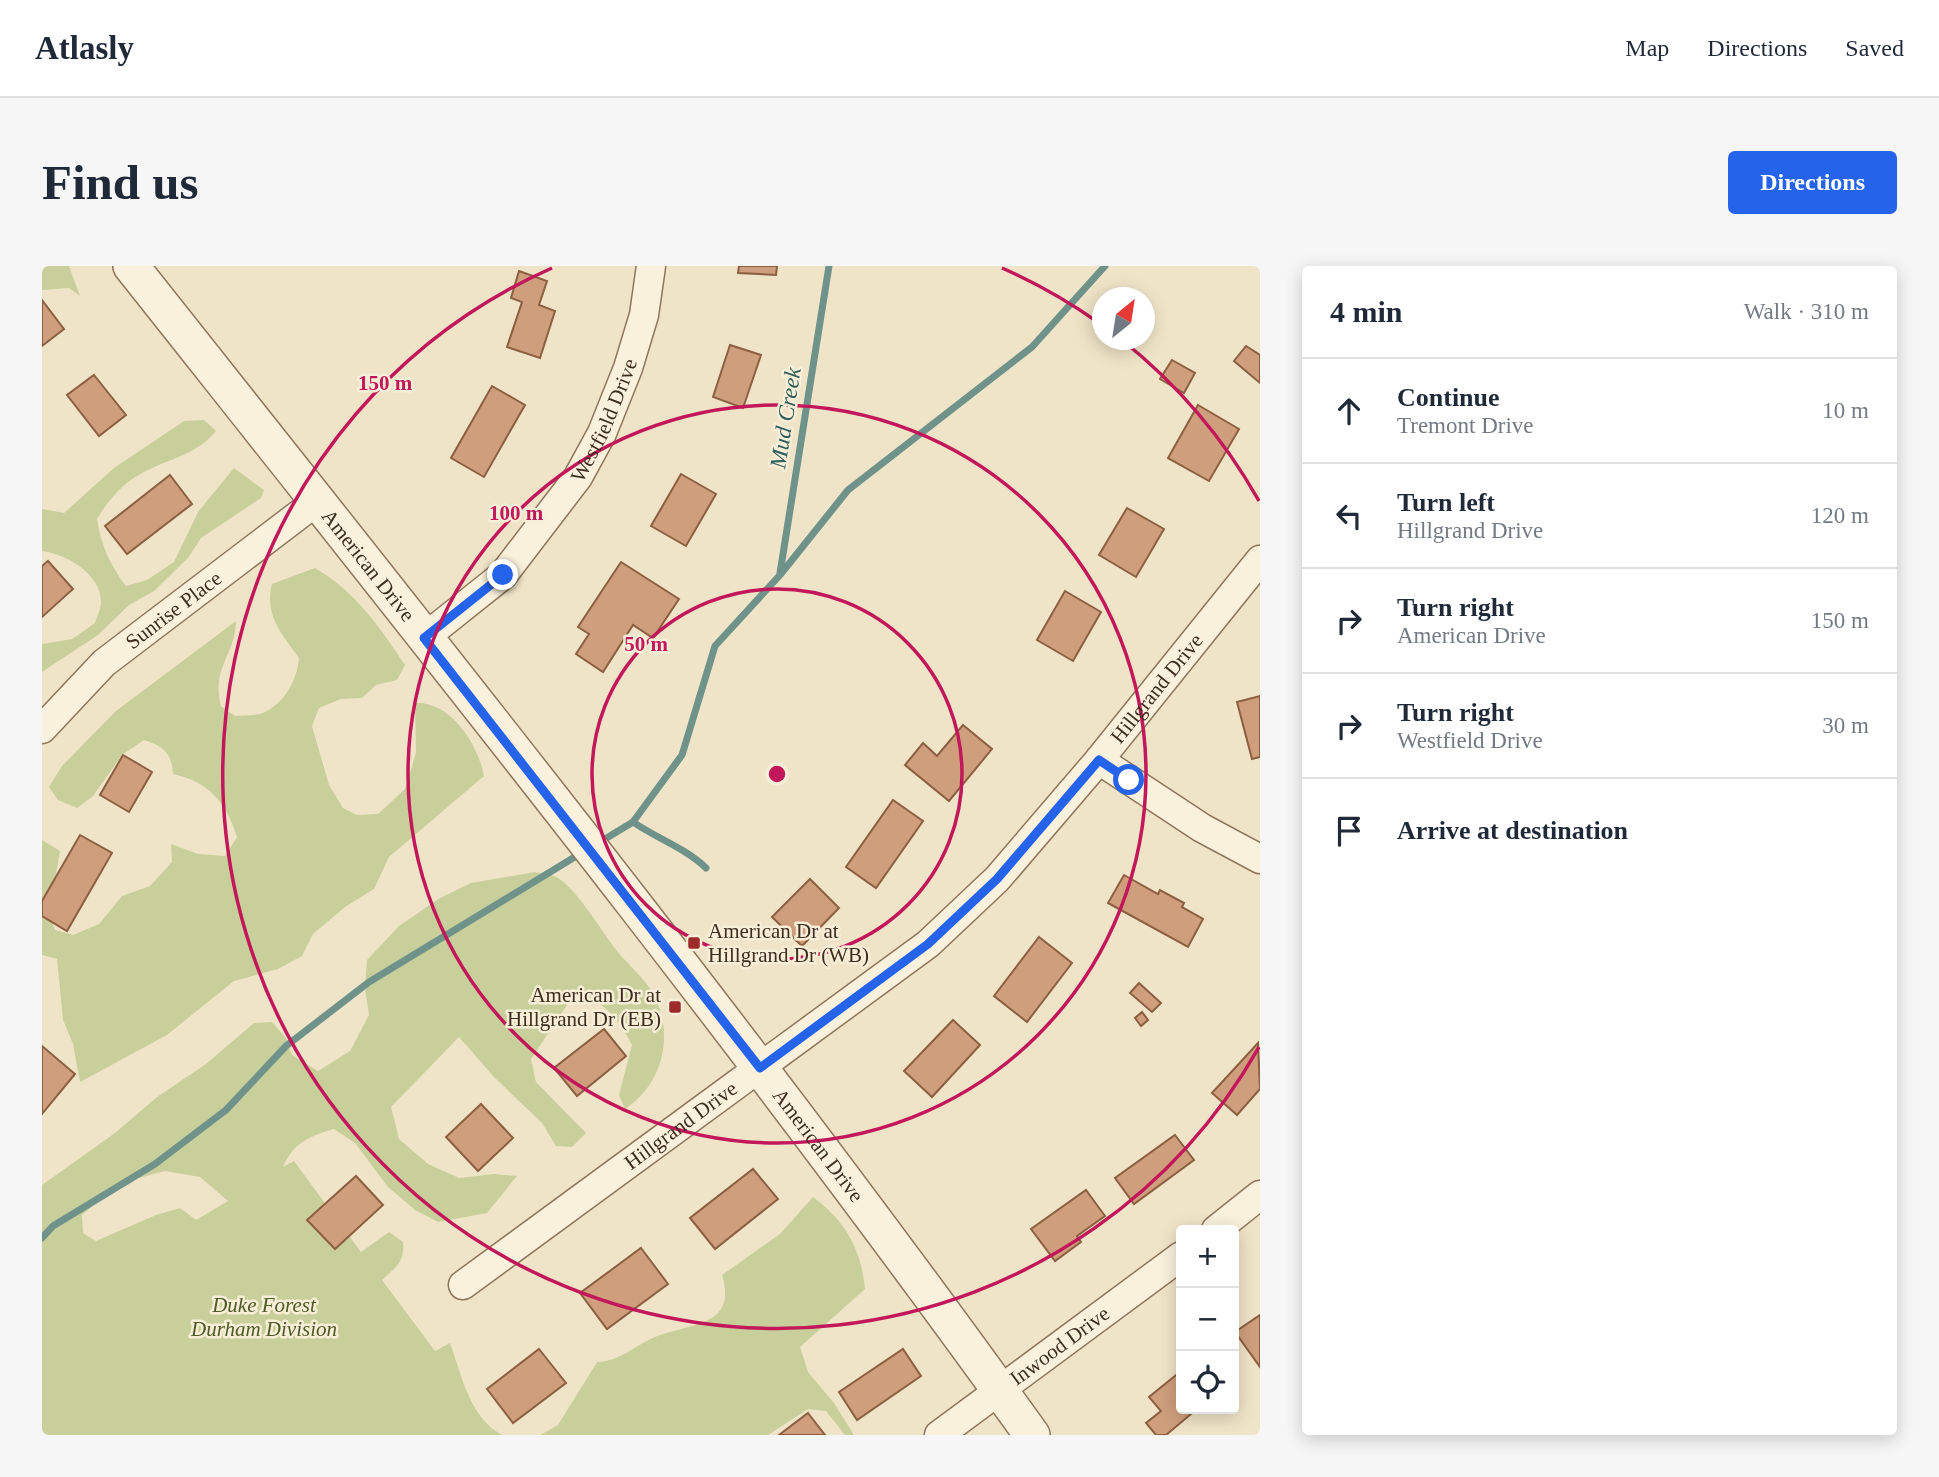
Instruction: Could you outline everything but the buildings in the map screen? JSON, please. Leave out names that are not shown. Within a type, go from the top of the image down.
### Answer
[{"type":"street","name":"American Drive","points":[[131,266],[760,1068],[1032,1435]]},
{"type":"street","name":"Westfield Drive","points":[[424,638],[503,575],[578,477],[601,433],[628,368],[644,315],[651,266]]},
{"type":"street","name":"Sunrise Place","points":[[42,729],[104,663],[317,502]]},
{"type":"street","name":"Hillgrand Drive","points":[[463,1285],[928,944],[997,879],[1099,760],[1260,560]]},
{"type":"street","points":[[1099,760],[1202,828],[1260,859]]},
{"type":"street","points":[[1222,1225],[1260,1195]]},
{"type":"street","name":"Inwood Drive","points":[[939,1435],[1176,1260]]},
{"type":"green space","points":[[42,266],[69,266],[80,296],[69,288],[42,290]]},
{"type":"green space","points":[[204,420],[216,431],[209,439],[192,451],[144,472],[123,486],[97,519],[107,554],[126,586],[147,580],[174,562],[198,512],[234,468],[264,490],[261,498],[201,538],[188,558],[154,591],[129,605],[98,635],[42,672],[42,644],[72,639],[95,623],[101,602],[95,582],[80,567],[61,556],[42,551],[42,509],[64,513],[114,468],[184,421]]},
{"type":"green space","points":[[315,568],[354,599],[376,624],[405,665],[397,680],[376,685],[362,698],[341,699],[319,708],[312,726],[329,785],[343,808],[357,815],[378,814],[405,789],[416,753],[415,703],[440,709],[461,727],[476,751],[484,776],[389,857],[374,889],[345,907],[313,934],[302,956],[278,969],[234,981],[167,1035],[80,1082],[73,1044],[63,1020],[57,959],[42,955],[42,840],[60,851],[49,915],[55,930],[73,935],[99,924],[122,896],[150,886],[172,862],[171,844],[198,854],[225,856],[237,837],[227,814],[214,795],[197,782],[173,774],[171,761],[165,751],[144,740],[122,755],[93,796],[77,808],[58,800],[49,787],[62,766],[116,711],[236,621],[235,633],[219,681],[221,706],[235,716],[260,714],[271,709],[284,697],[293,682],[299,658],[276,624],[270,605],[272,584]]},
{"type":"green space","name":"Duke Forest Durham Division","points":[[535,872],[556,877],[571,889],[618,952],[649,987],[657,1003],[664,1036],[663,1053],[650,1084],[639,1098],[625,1109],[619,1095],[632,1045],[611,1014],[597,1002],[579,995],[567,1005],[531,1059],[536,1082],[586,1133],[572,1147],[556,1146],[542,1123],[494,1077],[459,1037],[391,1107],[399,1139],[428,1164],[459,1178],[494,1174],[517,1176],[487,1213],[438,1222],[415,1210],[388,1187],[355,1143],[334,1129],[304,1141],[287,1158],[283,1167],[294,1161],[361,1252],[389,1232],[403,1242],[401,1259],[382,1280],[435,1351],[450,1343],[474,1406],[482,1418],[502,1435],[42,1435],[42,1185],[115,1133],[157,1097],[206,1064],[254,1023],[272,1022],[286,1038],[292,1055],[318,1071],[350,1051],[369,1015],[365,988],[367,960],[399,926],[440,898],[471,883]],"holes":[[[165,1171],[200,1177],[228,1201],[196,1220],[180,1208],[156,1215],[96,1241],[83,1233],[82,1215],[120,1183]]]},
{"type":"green space","points":[[813,1197],[834,1216],[849,1237],[860,1261],[865,1289],[800,1347],[808,1372],[834,1403],[854,1435],[845,1435],[826,1411],[808,1409],[768,1435],[540,1435],[558,1425],[597,1362],[613,1359],[655,1337],[707,1321],[717,1314],[723,1305],[725,1292],[722,1275],[780,1234]]},
{"type":"waterway","name":"Mud Creek","points":[[780,573],[829,266]]},
{"type":"waterway","points":[[600,842],[633,822],[682,755],[715,646],[780,575],[848,490],[1032,347],[1105,266]]},
{"type":"waterway","points":[[633,822],[690,855],[706,868]]},
{"type":"waterway","points":[[42,1238],[53,1226],[155,1164],[226,1110],[286,1046],[369,982],[583,852]]},
{"type":"place","name":"American Dr at Hillgrand Dr (WB)","points":[[694,943]]},
{"type":"place","name":"American Dr at Hillgrand Dr (EB)","points":[[675,1007]]},
{"type":"route","points":[[503,575],[424,638],[760,1068],[928,944],[997,879],[1099,760],[1129,780]]}]
